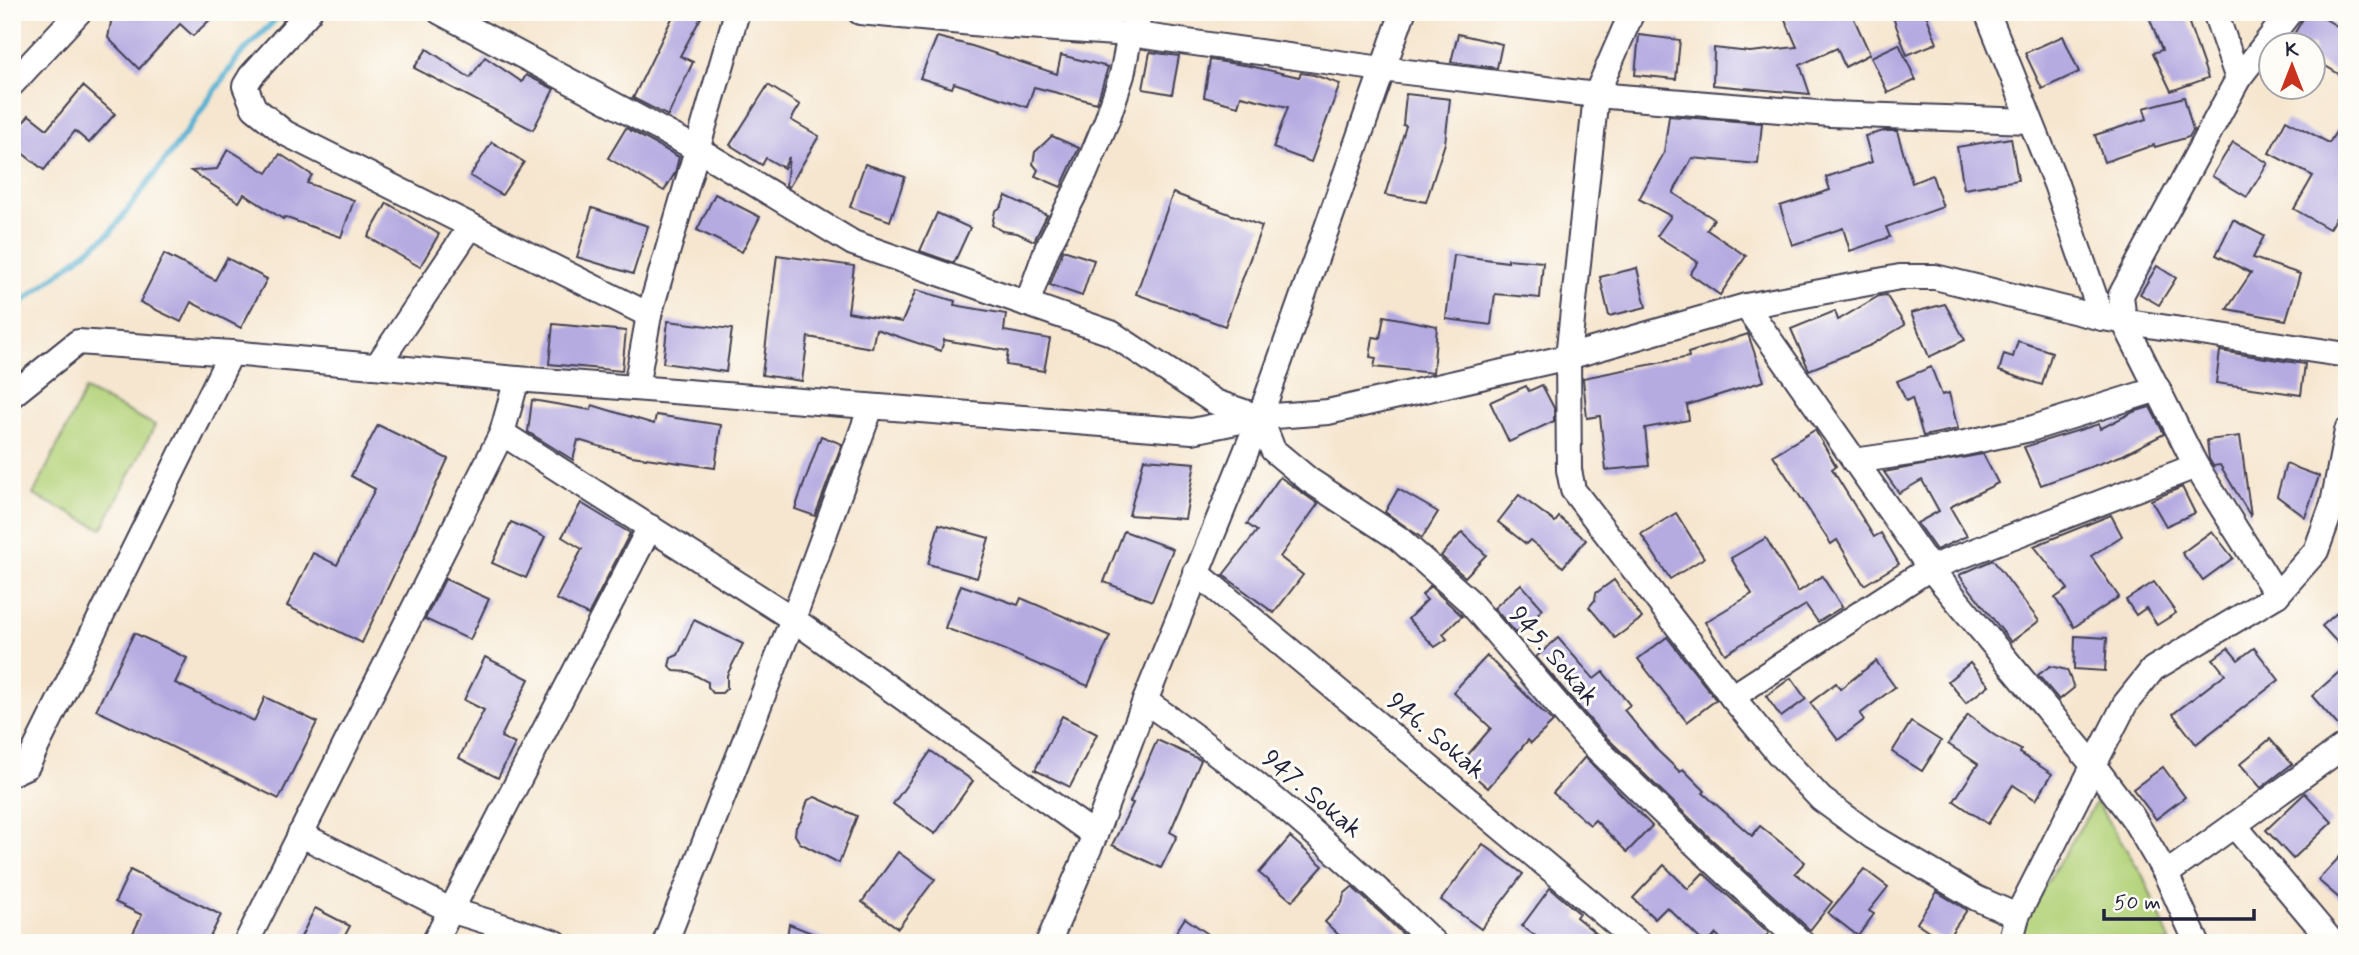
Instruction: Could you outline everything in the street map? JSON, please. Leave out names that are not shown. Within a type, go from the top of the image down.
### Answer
[{"type":"street","points":[[12,84],[79,12]]},
{"type":"street","points":[[309,12],[251,76],[246,86],[254,108],[285,134],[649,316]]},
{"type":"street","points":[[440,12],[699,150],[853,243],[1111,334],[1214,402],[1260,417]]},
{"type":"street","points":[[636,387],[649,316],[737,12]]},
{"type":"street","points":[[860,12],[983,18],[1129,34],[1597,95],[1830,114],[2030,121]]},
{"type":"street","points":[[1027,304],[1047,249],[1085,173],[1107,120],[1122,75],[1129,34],[1142,12]]},
{"type":"street","points":[[1048,943],[1095,835],[1145,701],[1260,417],[1403,12]]},
{"type":"street","points":[[1632,12],[1597,95],[1569,357],[1569,470],[1573,491],[1732,698],[1821,799],[1872,838],[1976,898],[2017,916]]},
{"type":"street","points":[[1987,12],[2113,320],[2158,389],[2196,466],[2277,596]]},
{"type":"street","points":[[2215,12],[2238,79]]},
{"type":"street","points":[[2113,320],[2121,295],[2238,79],[2290,12]]},
{"type":"street","points":[[377,366],[471,226]]},
{"type":"street","points":[[12,396],[78,342],[1192,431],[1260,417],[1328,412],[1569,357],[1746,306],[1900,277],[1935,277],[2113,320],[2347,355]]},
{"type":"street","points":[[1746,306],[1930,568],[2094,766],[2133,818],[2166,874],[2197,943]]},
{"type":"street","points":[[12,773],[27,766],[231,354]]},
{"type":"street","points":[[246,943],[502,433],[517,379]]},
{"type":"street","points":[[1854,461],[1937,449],[2030,429],[2158,389]]},
{"type":"street","points":[[665,943],[793,619],[871,407]]},
{"type":"street","name":"945. Sokak","points":[[1260,417],[1273,450],[1309,481],[1398,538],[1468,600],[1587,739],[1698,848],[1802,943]]},
{"type":"street","points":[[2010,943],[2017,916],[2126,704],[2153,669],[2277,596],[2316,551],[2333,505],[2347,430]]},
{"type":"street","points":[[502,433],[793,619],[1095,835]]},
{"type":"street","points":[[1732,698],[1930,568],[2196,466]]},
{"type":"street","points":[[434,943],[650,527]]},
{"type":"street","name":"946. Sokak","points":[[1196,572],[1639,943]]},
{"type":"street","name":"947. Sokak","points":[[1145,701],[1255,782],[1363,874],[1434,943]]},
{"type":"street","points":[[2166,874],[2347,744]]},
{"type":"street","points":[[2234,825],[2333,943]]},
{"type":"street","points":[[300,834],[450,911],[556,943]]},
{"type":"green space","points":[[85,390],[155,425],[102,529],[33,495]]},
{"type":"green space","points":[[2096,802],[2143,876],[2171,943],[2020,943],[2027,915]]},
{"type":"building","points":[[120,12],[218,12],[193,36],[180,24],[139,69],[108,38],[111,22]]},
{"type":"building","points":[[675,12],[704,12],[680,56],[693,62],[668,116],[633,98]]},
{"type":"building","points":[[1795,12],[1851,12],[1870,54],[1845,67],[1837,48],[1800,65],[1810,94],[1713,85],[1714,48],[1750,52],[1797,47],[1784,17]]},
{"type":"building","points":[[1891,12],[1925,12],[1937,43],[1907,55]]},
{"type":"building","points":[[2147,12],[2185,12],[2208,78],[2171,91],[2153,53],[2162,50]]},
{"type":"building","points":[[2307,12],[2313,12],[2347,32],[2347,79],[2328,67],[2328,32],[2295,32]]},
{"type":"building","points":[[1458,34],[1502,44],[1497,68],[1451,62]]},
{"type":"building","points":[[1639,35],[1680,40],[1676,79],[1635,75]]},
{"type":"building","points":[[2063,36],[2079,72],[2042,89],[2025,53]]},
{"type":"building","points":[[937,37],[1057,74],[1061,55],[1108,67],[1097,103],[1034,87],[1027,107],[954,83],[952,88],[920,78]]},
{"type":"building","points":[[1899,44],[1916,80],[1888,93],[1871,57]]},
{"type":"building","points":[[427,49],[470,78],[485,57],[522,82],[526,75],[554,89],[533,130],[414,68]]},
{"type":"building","points":[[1150,52],[1179,56],[1172,94],[1143,89]]},
{"type":"building","points":[[1210,60],[1299,77],[1301,73],[1314,75],[1340,84],[1311,162],[1273,148],[1288,107],[1241,96],[1238,106],[1204,97]]},
{"type":"building","points":[[768,85],[800,105],[791,120],[819,136],[789,187],[786,185],[789,157],[784,168],[766,158],[762,165],[730,145]]},
{"type":"building","points":[[83,86],[115,114],[89,143],[75,131],[44,170],[12,145],[12,137],[29,115],[47,129]]},
{"type":"building","points":[[1406,94],[1450,99],[1445,143],[1426,202],[1385,195],[1406,126],[1403,125]]},
{"type":"building","points":[[2184,97],[2193,130],[2189,137],[2155,147],[2154,145],[2104,162],[2095,135],[2147,119],[2144,108]]},
{"type":"building","points":[[2347,114],[2347,199],[2329,229],[2294,209],[2313,176],[2269,153],[2286,120],[2329,143]]},
{"type":"building","points":[[1669,116],[1762,123],[1758,164],[1692,158],[1673,193],[1714,219],[1707,230],[1746,256],[1720,295],[1690,274],[1698,262],[1657,236],[1671,216],[1639,199],[1664,153]]},
{"type":"building","points":[[626,128],[679,157],[675,173],[664,191],[608,158]]},
{"type":"building","points":[[1897,131],[1912,183],[1932,175],[1943,207],[1886,227],[1890,237],[1850,251],[1843,228],[1792,245],[1780,206],[1830,190],[1826,177],[1872,162],[1865,136]]},
{"type":"building","points":[[1052,136],[1079,148],[1061,187],[1035,176],[1038,170],[1033,164],[1035,152]]},
{"type":"building","points":[[2011,138],[2018,180],[1964,189],[1957,147]]},
{"type":"building","points":[[492,142],[524,162],[502,195],[470,176]]},
{"type":"building","points":[[2233,142],[2268,163],[2247,197],[2212,176]]},
{"type":"building","points":[[228,149],[267,173],[280,154],[312,175],[307,183],[354,200],[341,237],[284,217],[283,219],[244,194],[239,202],[191,171],[217,169]]},
{"type":"building","points":[[865,164],[905,177],[890,221],[850,207]]},
{"type":"building","points":[[1173,193],[1262,226],[1225,326],[1136,294]]},
{"type":"building","points":[[715,194],[760,217],[742,252],[697,230]]},
{"type":"building","points":[[1006,196],[1047,215],[1034,241],[992,225],[995,211],[1001,207]]},
{"type":"building","points":[[387,203],[439,234],[420,267],[368,237]]},
{"type":"building","points":[[592,208],[648,226],[633,274],[577,257]]},
{"type":"building","points":[[937,213],[970,228],[954,263],[920,251]]},
{"type":"building","points":[[2233,220],[2264,236],[2253,258],[2300,274],[2286,320],[2227,309],[2251,273],[2216,255]]},
{"type":"building","points":[[1063,250],[1094,260],[1082,296],[1050,285]]},
{"type":"building","points":[[164,254],[215,280],[227,258],[267,279],[241,328],[191,302],[181,322],[140,302]]},
{"type":"building","points":[[777,255],[854,266],[848,312],[902,322],[916,290],[955,301],[954,305],[1006,314],[1004,331],[1050,339],[1044,371],[1006,365],[1008,351],[944,340],[941,351],[876,329],[872,348],[808,337],[802,381],[762,375]]},
{"type":"building","points":[[1454,255],[1508,262],[1508,259],[1543,262],[1540,298],[1495,294],[1491,325],[1446,319]]},
{"type":"building","points":[[2157,266],[2176,278],[2159,305],[2140,294]]},
{"type":"building","points":[[1637,268],[1646,307],[1609,316],[1600,277]]},
{"type":"building","points":[[1886,295],[1905,325],[1871,345],[1809,370],[1791,329],[1835,311],[1838,320],[1879,296]]},
{"type":"building","points":[[1945,304],[1965,340],[1929,357],[1911,313]]},
{"type":"building","points":[[1384,316],[1437,326],[1433,373],[1374,367],[1376,358],[1370,357],[1373,337],[1380,338]]},
{"type":"building","points":[[668,321],[732,329],[726,372],[663,363]]},
{"type":"building","points":[[553,324],[626,331],[622,371],[549,364]]},
{"type":"building","points":[[1748,334],[1764,381],[1687,405],[1689,420],[1645,428],[1649,466],[1606,470],[1600,416],[1587,418],[1583,378],[1689,357],[1688,353]]},
{"type":"building","points":[[2018,341],[2052,352],[2042,385],[1999,371],[2004,354],[2013,357]]},
{"type":"building","points":[[2220,351],[2305,364],[2301,395],[2216,383]]},
{"type":"building","points":[[1931,367],[1942,395],[1949,393],[1958,429],[1923,436],[1912,398],[1906,401],[1897,381]]},
{"type":"building","points":[[1542,385],[1554,408],[1554,421],[1509,442],[1490,402],[1526,386],[1529,391]]},
{"type":"building","points":[[532,400],[591,410],[592,405],[654,424],[656,415],[721,425],[715,468],[632,456],[578,440],[573,460],[528,432]]},
{"type":"building","points":[[2150,407],[2164,434],[2123,455],[2041,485],[2024,447],[2099,424],[2100,429],[2133,412]]},
{"type":"building","points":[[378,425],[448,459],[362,643],[287,606],[313,553],[337,565],[375,489],[351,476]]},
{"type":"building","points":[[1815,430],[1836,466],[1832,469],[1874,537],[1881,533],[1899,564],[1864,585],[1837,540],[1831,544],[1773,455]]},
{"type":"building","points":[[821,436],[842,444],[815,516],[795,509]]},
{"type":"building","points":[[2240,436],[2251,517],[2220,465],[2213,466],[2209,459],[2207,440]]},
{"type":"building","points":[[1983,454],[1998,483],[1950,507],[1967,536],[1936,550],[1917,523],[1939,511],[1922,480],[1899,493],[1884,472]]},
{"type":"building","points":[[1144,459],[1195,463],[1185,519],[1129,515]]},
{"type":"building","points":[[2286,464],[2319,476],[2305,517],[2277,496]]},
{"type":"building","points":[[1280,477],[1318,504],[1280,557],[1303,575],[1274,613],[1223,575],[1257,531],[1247,524]]},
{"type":"building","points":[[2182,487],[2195,513],[2166,526],[2151,500]]},
{"type":"building","points":[[1398,489],[1438,512],[1422,538],[1385,512]]},
{"type":"building","points":[[1519,495],[1555,522],[1559,517],[1586,540],[1563,567],[1530,540],[1526,544],[1498,522]]},
{"type":"building","points":[[581,503],[630,533],[588,615],[556,599],[582,549],[562,537]]},
{"type":"building","points":[[1676,513],[1704,558],[1670,579],[1641,534]]},
{"type":"building","points":[[2111,515],[2122,536],[2091,556],[2119,597],[2074,627],[2055,598],[2068,589],[2034,546]]},
{"type":"building","points":[[511,522],[545,537],[526,578],[492,563]]},
{"type":"building","points":[[939,524],[989,538],[977,578],[928,564]]},
{"type":"building","points":[[1124,531],[1173,549],[1152,601],[1104,582]]},
{"type":"building","points":[[2212,531],[2233,558],[2203,580],[2182,553]]},
{"type":"building","points":[[1462,532],[1486,555],[1465,577],[1441,556]]},
{"type":"building","points":[[1766,538],[1798,592],[1822,576],[1842,607],[1818,622],[1806,605],[1725,654],[1705,622],[1752,594],[1731,558]]},
{"type":"building","points":[[1993,560],[2039,621],[2011,642],[1959,575]]},
{"type":"building","points":[[445,579],[489,599],[470,640],[425,619]]},
{"type":"building","points":[[1614,580],[1642,618],[1615,638],[1589,607],[1595,600],[1596,593]]},
{"type":"building","points":[[2154,582],[2176,613],[2157,625],[2146,608],[2136,615],[2126,600]]},
{"type":"building","points":[[1521,584],[1543,609],[1516,633],[1494,608]]},
{"type":"building","points":[[961,585],[1018,605],[1021,598],[1110,636],[1088,686],[945,628]]},
{"type":"building","points":[[1430,586],[1462,616],[1443,634],[1447,639],[1435,647],[1408,619],[1427,600],[1422,595]]},
{"type":"building","points":[[2347,604],[2347,653],[2322,626]]},
{"type":"building","points":[[694,620],[743,644],[727,675],[727,688],[722,693],[713,693],[708,682],[689,672],[674,671],[669,666],[671,658],[678,655]]},
{"type":"building","points":[[134,633],[187,658],[175,683],[254,721],[265,697],[317,722],[279,799],[96,710]]},
{"type":"building","points":[[2075,636],[2107,638],[2105,671],[2074,669]]},
{"type":"building","points":[[1667,637],[1716,700],[1687,722],[1638,659]]},
{"type":"building","points":[[1558,638],[1594,679],[1603,672],[1630,705],[1624,710],[1658,751],[1680,772],[1683,769],[1705,791],[1703,793],[1752,836],[1760,826],[1805,862],[1795,873],[1832,902],[1810,930],[1598,729],[1536,657]]},
{"type":"building","points":[[2228,648],[2238,660],[2254,648],[2279,680],[2196,744],[2173,714],[2225,674],[2213,659]]},
{"type":"building","points":[[1487,656],[1553,722],[1531,743],[1528,740],[1488,788],[1460,764],[1491,728],[1453,692]]},
{"type":"building","points":[[485,657],[529,679],[501,737],[515,744],[498,778],[459,758],[484,710],[464,700]]},
{"type":"building","points":[[1876,661],[1895,687],[1860,714],[1864,720],[1838,740],[1810,703],[1836,683],[1840,689]]},
{"type":"building","points":[[1970,663],[1989,685],[1966,703],[1948,681]]},
{"type":"building","points":[[2347,665],[2347,729],[2342,730],[2312,696]]},
{"type":"building","points":[[2050,666],[2067,670],[2074,688],[2059,700],[2038,675]]},
{"type":"building","points":[[1791,678],[1806,699],[1781,717],[1766,696]]},
{"type":"building","points":[[1968,715],[2052,774],[2036,800],[2013,785],[1988,824],[1954,801],[1978,764],[1948,744]]},
{"type":"building","points":[[1062,716],[1097,734],[1070,787],[1035,770]]},
{"type":"building","points":[[1911,722],[1941,741],[1922,771],[1892,752]]},
{"type":"building","points":[[2270,739],[2292,764],[2261,788],[2240,764]]},
{"type":"building","points":[[1157,740],[1201,760],[1170,832],[1177,836],[1161,868],[1112,845],[1133,803],[1130,802]]},
{"type":"building","points":[[931,751],[973,781],[935,834],[893,804]]},
{"type":"building","points":[[1585,757],[1652,826],[1627,852],[1595,820],[1590,825],[1553,793]]},
{"type":"building","points":[[2163,767],[2185,797],[2156,819],[2133,789]]},
{"type":"building","points":[[2305,793],[2332,822],[2293,859],[2266,830]]},
{"type":"building","points":[[815,797],[857,816],[839,863],[800,843],[795,835],[808,800]]},
{"type":"building","points":[[1290,837],[1323,866],[1292,901],[1259,873]]},
{"type":"building","points":[[1483,844],[1523,874],[1481,929],[1441,900]]},
{"type":"building","points":[[2347,849],[2347,905],[2318,880]]},
{"type":"building","points":[[898,852],[935,879],[898,928],[862,902]]},
{"type":"building","points":[[1664,865],[1688,889],[1703,873],[1769,933],[1759,943],[1725,943],[1716,934],[1708,943],[1704,943],[1667,907],[1655,919],[1633,898]]},
{"type":"building","points":[[1864,869],[1888,887],[1869,911],[1874,914],[1858,936],[1828,913]]},
{"type":"building","points":[[130,870],[221,915],[207,943],[191,937],[188,943],[128,943],[142,915],[115,902]]},
{"type":"building","points":[[1352,887],[1412,943],[1347,943],[1325,922]]},
{"type":"building","points":[[1550,888],[1579,913],[1576,917],[1608,943],[1545,943],[1522,926]]},
{"type":"building","points":[[1937,892],[1967,910],[1945,942],[1917,923]]},
{"type":"building","points":[[315,908],[350,926],[341,943],[298,943]]},
{"type":"building","points":[[1185,918],[1221,943],[1169,943]]},
{"type":"building","points":[[789,924],[834,942],[834,943],[786,943]]},
{"type":"waterway","points":[[12,310],[110,233],[182,138],[239,56],[283,12]]}]
